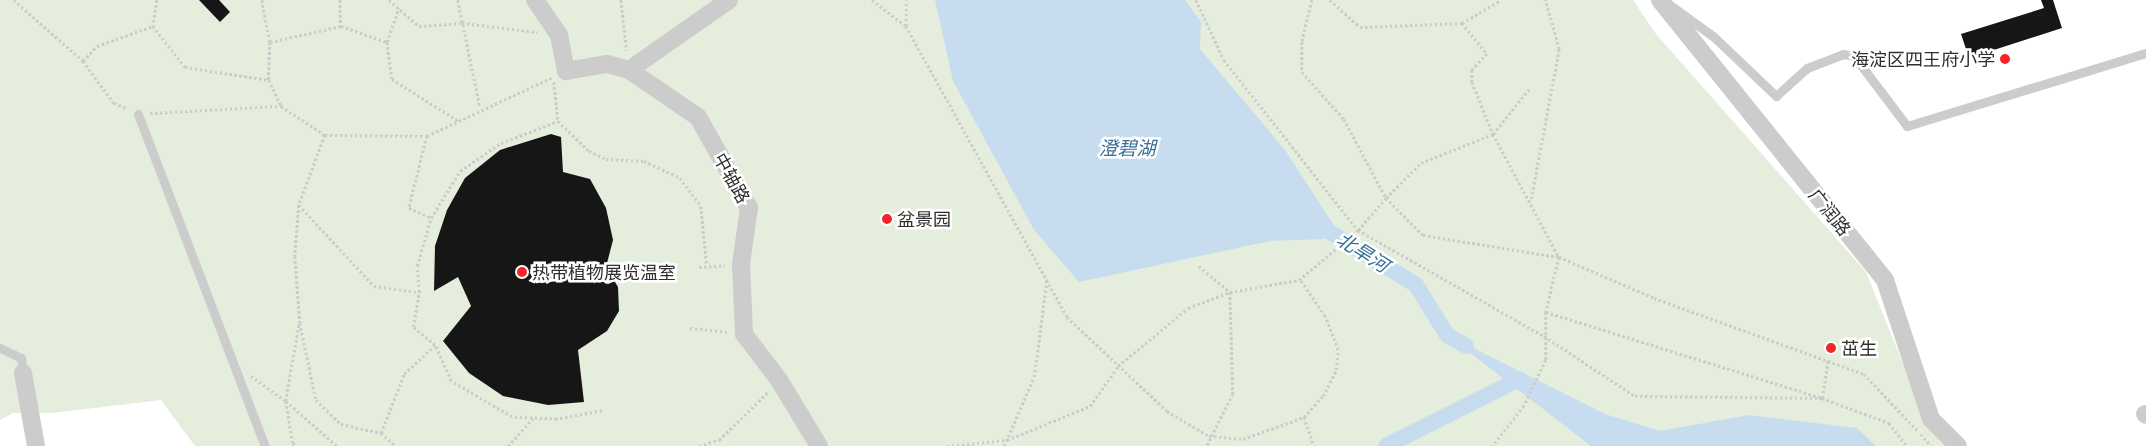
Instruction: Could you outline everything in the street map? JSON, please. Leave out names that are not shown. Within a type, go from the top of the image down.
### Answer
[{"type":"street","points":[[535,0],[558,34],[560,74]]},
{"type":"street","points":[[629,70],[729,0]]},
{"type":"street","name":"广润路","points":[[1660,0],[1885,280],[1932,419],[1958,446]]},
{"type":"street","name":"中轴路","points":[[560,74],[607,64],[629,70],[698,116],[749,208],[741,264],[744,334]]},
{"type":"street","points":[[744,334],[779,380],[819,446]]},
{"type":"street","points":[[23,373],[36,446]]},
{"type":"lane","points":[[1660,0],[1714,37],[1776,96],[1807,68],[1842,54],[1854,56],[1908,126],[2146,53]]},
{"type":"lane","points":[[138,114],[231,362],[265,446]]},
{"type":"lane","points":[[0,348],[21,358],[23,373]]},
{"type":"path","points":[[14,0],[83,60],[114,103],[138,114],[281,106]]},
{"type":"path","points":[[157,0],[153,26],[186,67],[269,80]]},
{"type":"path","points":[[262,0],[270,42],[269,80],[281,106],[325,135],[427,136],[460,122],[480,108],[560,74],[558,121],[589,151],[606,159],[644,161],[680,178],[701,206],[707,266]]},
{"type":"path","points":[[340,0],[341,26]]},
{"type":"path","points":[[389,0],[419,26],[462,23],[558,34]]},
{"type":"path","points":[[458,0],[480,108]]},
{"type":"path","points":[[621,0],[629,70]]},
{"type":"path","points":[[872,0],[906,26],[1067,316],[1167,411],[1209,436],[1243,439],[1304,417],[1327,388],[1336,370],[1338,350],[1325,316],[1300,280]]},
{"type":"path","points":[[906,0],[906,26]]},
{"type":"path","points":[[1196,0],[1224,60],[1358,230],[1544,336],[1635,396],[1822,398]]},
{"type":"path","points":[[1312,0],[1302,42],[1302,72],[1344,119],[1386,198],[1423,235],[1558,257],[1654,298],[1828,359],[1864,374],[1931,446]]},
{"type":"path","points":[[1330,0],[1360,27],[1462,23],[1501,0]]},
{"type":"path","points":[[1530,199],[1558,49],[1545,0]]},
{"type":"path","points":[[399,8],[388,42],[392,79],[460,122]]},
{"type":"path","points":[[1462,23],[1487,54],[1472,70],[1472,82],[1493,134],[1530,199],[1558,257],[1546,312],[1544,336],[1546,360],[1524,406],[1493,446]]},
{"type":"path","points":[[83,60],[97,46],[153,26]]},
{"type":"path","points":[[270,42],[341,26],[388,42]]},
{"type":"path","points":[[947,446],[1007,440],[1090,406],[1118,366],[1188,308],[1230,292],[1300,280],[1358,230],[1386,198],[1421,163],[1493,134],[1530,88]]},
{"type":"path","points":[[558,121],[501,143],[460,171],[431,218],[417,266],[419,292],[413,327],[435,345],[451,381],[512,417],[557,419],[602,411]]},
{"type":"path","points":[[325,135],[299,205],[294,256],[300,323],[316,400],[341,424],[381,433],[396,446]]},
{"type":"path","points":[[427,136],[409,208],[431,218]]},
{"type":"path","points":[[299,205],[374,286],[419,292]]},
{"type":"path","points":[[699,267],[741,264]]},
{"type":"path","points":[[1199,266],[1230,292],[1233,394],[1209,436],[1207,446]]},
{"type":"path","points":[[1004,446],[1034,377],[1047,278]]},
{"type":"path","points":[[1546,312],[1822,398],[1889,424],[1907,446]]},
{"type":"path","points":[[298,446],[293,443],[286,401],[300,323]]},
{"type":"path","points":[[690,328],[744,334]]},
{"type":"path","points":[[381,433],[404,374],[435,345]]},
{"type":"path","points":[[1822,398],[1828,359]]},
{"type":"path","points":[[231,362],[286,401],[337,446]]},
{"type":"path","points":[[699,446],[719,440],[779,380]]},
{"type":"path","points":[[1304,417],[1314,446]]},
{"type":"path","points":[[508,446],[533,418]]},
{"type":"green space","points":[[0,0],[1633,0],[1656,34],[1866,272],[1924,416],[1950,446],[195,446],[161,400],[52,413],[13,413],[0,420]]},
{"type":"water","name":"澄碧湖","points":[[935,0],[1185,0],[1201,22],[1200,49],[1285,150],[1335,227],[1323,239],[1270,241],[1079,282],[1034,230],[953,81]]},
{"type":"water","points":[[1447,335],[1605,414],[1660,431],[1749,415],[1857,428],[1876,446],[1591,446]]},
{"type":"building","points":[[199,0],[219,0],[230,12],[220,22]]},
{"type":"building","points":[[2041,0],[2053,0],[2062,28],[1969,58],[1961,34],[2044,8]]},
{"type":"building","name":"热带植物展览温室","points":[[551,134],[561,137],[563,172],[590,179],[606,208],[613,240],[606,267],[618,287],[619,311],[607,331],[578,350],[584,402],[548,405],[503,396],[469,373],[443,341],[471,306],[458,277],[434,291],[435,246],[447,210],[465,178],[500,150]]},
{"type":"waterway","name":"北旱河","points":[[1312,221],[1416,285],[1447,335],[1466,346]]},
{"type":"waterway","points":[[1386,446],[1519,379]]},
{"type":"place","name":"海淀区四王府小学","points":[[2005,59]]},
{"type":"place","name":"盆景园","points":[[887,219]]},
{"type":"place","name":"热带植物展览温室","points":[[522,272]]},
{"type":"place","name":"茁生","points":[[1831,348]]}]
